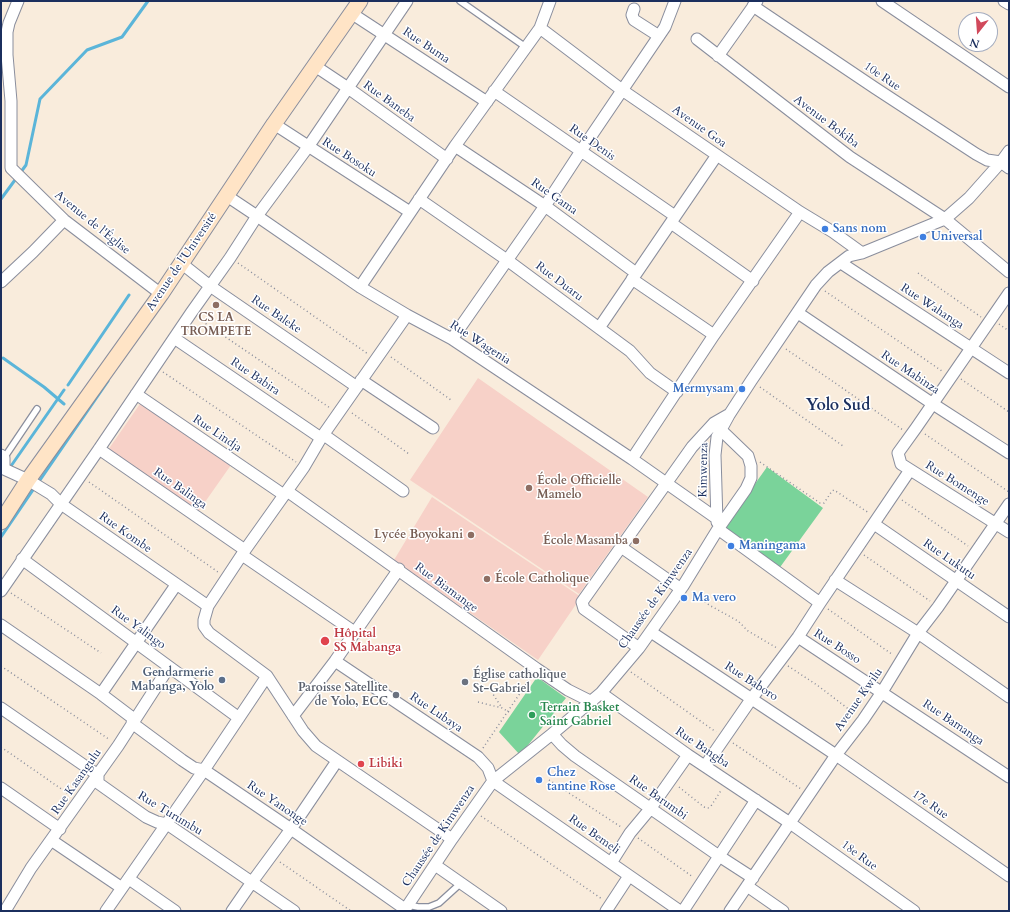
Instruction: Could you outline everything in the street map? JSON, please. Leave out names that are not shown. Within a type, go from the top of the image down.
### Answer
[{"type":"main road","name":"Avenue de l’Université","points":[[1,522],[28,480],[161,294],[274,124],[356,7]]},
{"type":"street","name":"Avenue de l'Église","points":[[18,1],[9,23],[4,57],[11,101],[11,168],[64,220],[161,294]]},
{"type":"street","points":[[2,589],[258,216],[308,147],[407,1]]},
{"type":"street","points":[[452,339],[545,206],[665,27],[675,1]]},
{"type":"street","points":[[882,1],[1009,87]]},
{"type":"street","points":[[1004,1],[1009,4]]},
{"type":"street","points":[[718,56],[755,3]]},
{"type":"street","name":"10e Rue","points":[[755,3],[875,88],[976,154],[987,160],[1005,165]]},
{"type":"street","points":[[360,287],[455,146],[527,48],[540,28],[548,6]]},
{"type":"street","name":"Rue Buma","points":[[356,7],[384,34],[487,102]]},
{"type":"street","points":[[634,9],[632,15],[634,20],[659,36]]},
{"type":"street","name":"Avenue Goa","points":[[540,28],[622,90],[862,253]]},
{"type":"street","name":"Avenue Bokiba","points":[[697,39],[850,157],[945,219],[1009,272]]},
{"type":"street","name":"Rue Baneba","points":[[315,66],[447,159]]},
{"type":"street","name":"Rue Denis","points":[[494,91],[581,151],[752,281]]},
{"type":"street","points":[[1,109],[11,101]]},
{"type":"street","name":"Rue Bosoku","points":[[274,124],[410,212]]},
{"type":"street","name":"Rue Gama","points":[[455,146],[545,206],[634,276],[714,335]]},
{"type":"street","points":[[639,648],[584,609],[582,606],[585,597],[666,484],[705,432],[714,423],[729,415],[816,285],[828,272],[849,256],[862,253],[945,219],[1005,165],[1009,150]]},
{"type":"street","points":[[599,328],[717,155]]},
{"type":"street","name":"Rue Wagenia","points":[[227,196],[360,287],[407,316],[452,339],[632,459],[820,603]]},
{"type":"street","name":"Rue Duaru","points":[[419,199],[507,260],[630,350],[650,373],[677,392]]},
{"type":"street","points":[[632,459],[714,335],[800,212]]},
{"type":"street","points":[[1,282],[64,220]]},
{"type":"street","name":"Rue Baleke","points":[[181,263],[210,286],[359,383],[433,428]]},
{"type":"street","name":"Rue Wahanga","points":[[841,263],[1009,373]]},
{"type":"street","points":[[914,432],[1009,293]]},
{"type":"street","name":"Rue Mabinza","points":[[798,313],[1009,453]]},
{"type":"street","points":[[407,316],[378,354],[304,467],[208,606],[204,626],[209,633],[267,676],[308,739],[316,746],[452,839]]},
{"type":"street","name":"Rue Babira","points":[[174,338],[403,491]]},
{"type":"street","name":"Rue Lindja","points":[[136,394],[286,493]]},
{"type":"street","name":"Kimwenza","points":[[717,524],[715,455],[718,437],[729,415]]},
{"type":"street","name":"Chaussée de Kimwenza","points":[[406,909],[472,809],[493,781],[592,702],[601,693],[639,648],[682,587],[717,524],[746,489],[751,478],[751,466],[748,456],[721,430]]},
{"type":"street","name":"Rue Bomenge","points":[[914,432],[898,453],[901,464],[1009,532]]},
{"type":"street","name":"Rue Balinga","points":[[99,449],[356,633]]},
{"type":"street","name":"Rue Kombe","points":[[2,457],[4,469],[28,480],[51,494],[61,504],[208,606]]},
{"type":"street","points":[[705,766],[752,698],[798,637],[910,470]]},
{"type":"street","name":"Rue Biamange","points":[[286,493],[399,569],[537,669],[572,692],[592,702]]},
{"type":"street","name":"Avenue Kwilu","points":[[730,911],[836,755],[882,692],[918,633],[938,607],[955,580],[1009,504]]},
{"type":"street","name":"Rue Lukutu","points":[[876,521],[955,580],[1009,617]]},
{"type":"street","points":[[621,547],[682,587]]},
{"type":"street","name":"Rue Yalingo","points":[[22,559],[239,718]]},
{"type":"street","points":[[293,716],[356,633],[399,569]]},
{"type":"street","points":[[835,580],[918,633],[1009,697]]},
{"type":"street","points":[[100,694],[176,585]]},
{"type":"street","name":"Rue Yanonge","points":[[1,625],[100,694],[182,760],[194,768],[204,770],[406,909]]},
{"type":"street","name":"Rue Baboro","points":[[651,632],[836,755]]},
{"type":"street","name":"Rue Bosso","points":[[798,637],[882,692]]},
{"type":"street","name":"Rue Lubaya","points":[[335,661],[478,756],[488,768],[493,781]]},
{"type":"street","name":"Rue Kasangulu","points":[[5,911],[31,868],[118,746],[169,667]]},
{"type":"street","points":[[106,911],[126,884],[267,676]]},
{"type":"street","name":"Rue Bamanga","points":[[882,692],[1009,776]]},
{"type":"street","name":"Rue Bangba","points":[[601,693],[688,755],[790,823]]},
{"type":"street","name":"Rue Turumbu","points":[[1,708],[98,775],[98,783],[146,817],[157,822],[167,824],[294,911]]},
{"type":"street","name":"Rue Barumbi","points":[[552,734],[575,756],[719,856],[783,911]]},
{"type":"street","points":[[611,863],[630,833],[688,755]]},
{"type":"street","name":"17e Rue","points":[[836,755],[1009,876]]},
{"type":"street","points":[[232,911],[291,829],[337,761]]},
{"type":"street","name":"Rue Bemeli","points":[[493,781],[681,911]]},
{"type":"street","points":[[1,788],[60,829]]},
{"type":"street","points":[[681,911],[756,800]]},
{"type":"street","name":"18e Rue","points":[[790,823],[914,911]]},
{"type":"street","points":[[51,840],[175,911]]},
{"type":"street","points":[[435,865],[501,911]]},
{"type":"street","points":[[608,908],[629,876]]},
{"type":"lane","points":[[460,1],[527,48]]},
{"type":"lane","points":[[2,457],[37,409]]},
{"type":"lane","points":[[406,909],[429,907],[439,903],[461,884]]},
{"type":"path","points":[[230,258],[451,400]]},
{"type":"path","points":[[918,273],[989,322]]},
{"type":"path","points":[[816,285],[1009,412]]},
{"type":"path","points":[[191,313],[409,454]]},
{"type":"path","points":[[777,343],[1009,492]]},
{"type":"path","points":[[155,366],[304,467]]},
{"type":"path","points":[[751,381],[843,446]]},
{"type":"path","points":[[756,459],[820,504],[824,503],[834,490],[876,521]]},
{"type":"path","points":[[80,476],[227,578]]},
{"type":"path","points":[[894,494],[976,552]]},
{"type":"path","points":[[856,549],[938,607]]},
{"type":"path","points":[[682,587],[709,605],[738,621],[748,631],[779,650],[784,656],[789,667],[817,685],[863,720]]},
{"type":"path","points":[[2,589],[101,653]]},
{"type":"path","points":[[820,603],[901,661]]},
{"type":"path","points":[[1,666],[118,746]]},
{"type":"path","points":[[478,756],[537,669]]},
{"type":"path","points":[[489,688],[502,708]]},
{"type":"path","points":[[478,702],[502,708],[508,712]]},
{"type":"path","points":[[1,747],[79,801]]},
{"type":"path","points":[[670,780],[704,807],[708,808],[711,806],[728,781]]},
{"type":"path","points":[[472,809],[608,908]]},
{"type":"path","points":[[271,856],[351,911]]},
{"type":"shaded area","name":"École Officielle Mamelo","points":[[478,378],[648,497],[579,594],[410,480]]},
{"type":"shaded area","points":[[142,401],[231,465],[198,512],[108,450]]},
{"type":"shaded area","name":"École Catholique","points":[[432,497],[581,597],[538,660],[394,560]]},
{"type":"green space","points":[[767,467],[823,508],[778,570],[722,530]]},
{"type":"green space","name":"Terrain Basket Saint Gabriel","points":[[537,677],[566,698],[520,755],[499,732]]},
{"type":"waterway","points":[[1,199],[26,165],[40,99],[87,50],[122,37],[148,1]]},
{"type":"waterway","points":[[68,385],[129,295]]},
{"type":"waterway","points":[[3,358],[44,387],[64,404]]},
{"type":"waterway","points":[[38,483],[108,381]]},
{"type":"waterway","points":[[11,466],[64,390]]},
{"type":"waterway","points":[[1,537],[35,487]]},
{"type":"place","name":"Sans nom","points":[[825,229]]},
{"type":"place","name":"Universal","points":[[923,237]]},
{"type":"place","name":"CS LA TROMPETE","points":[[216,305]]},
{"type":"place","name":"Mermysam","points":[[742,389]]},
{"type":"place","name":"École Officielle Mamelo","points":[[529,488]]},
{"type":"place","name":"Lycée Boyokani","points":[[471,535]]},
{"type":"place","name":"École Masamba","points":[[636,541]]},
{"type":"place","name":"Maningama","points":[[731,546]]},
{"type":"place","name":"École Catholique","points":[[487,579]]},
{"type":"place","name":"Ma vero","points":[[684,598]]},
{"type":"place","name":"Hôpital SS Mabanga","points":[[325,641]]},
{"type":"place","name":"Gendarmerie Mabanga, Yolo","points":[[222,680]]},
{"type":"place","name":"Église catholique St-Gabriel","points":[[465,682]]},
{"type":"place","name":"Paroisse Satellite de Yolo, ECC","points":[[396,695]]},
{"type":"place","name":"Terrain Basket Saint Gabriel","points":[[532,715]]},
{"type":"place","name":"Libiki","points":[[361,764]]},
{"type":"place","name":"Chez tantine Rose","points":[[539,780]]},
{"type":"district","name":"Yolo Sud","points":[[838,406]]}]
